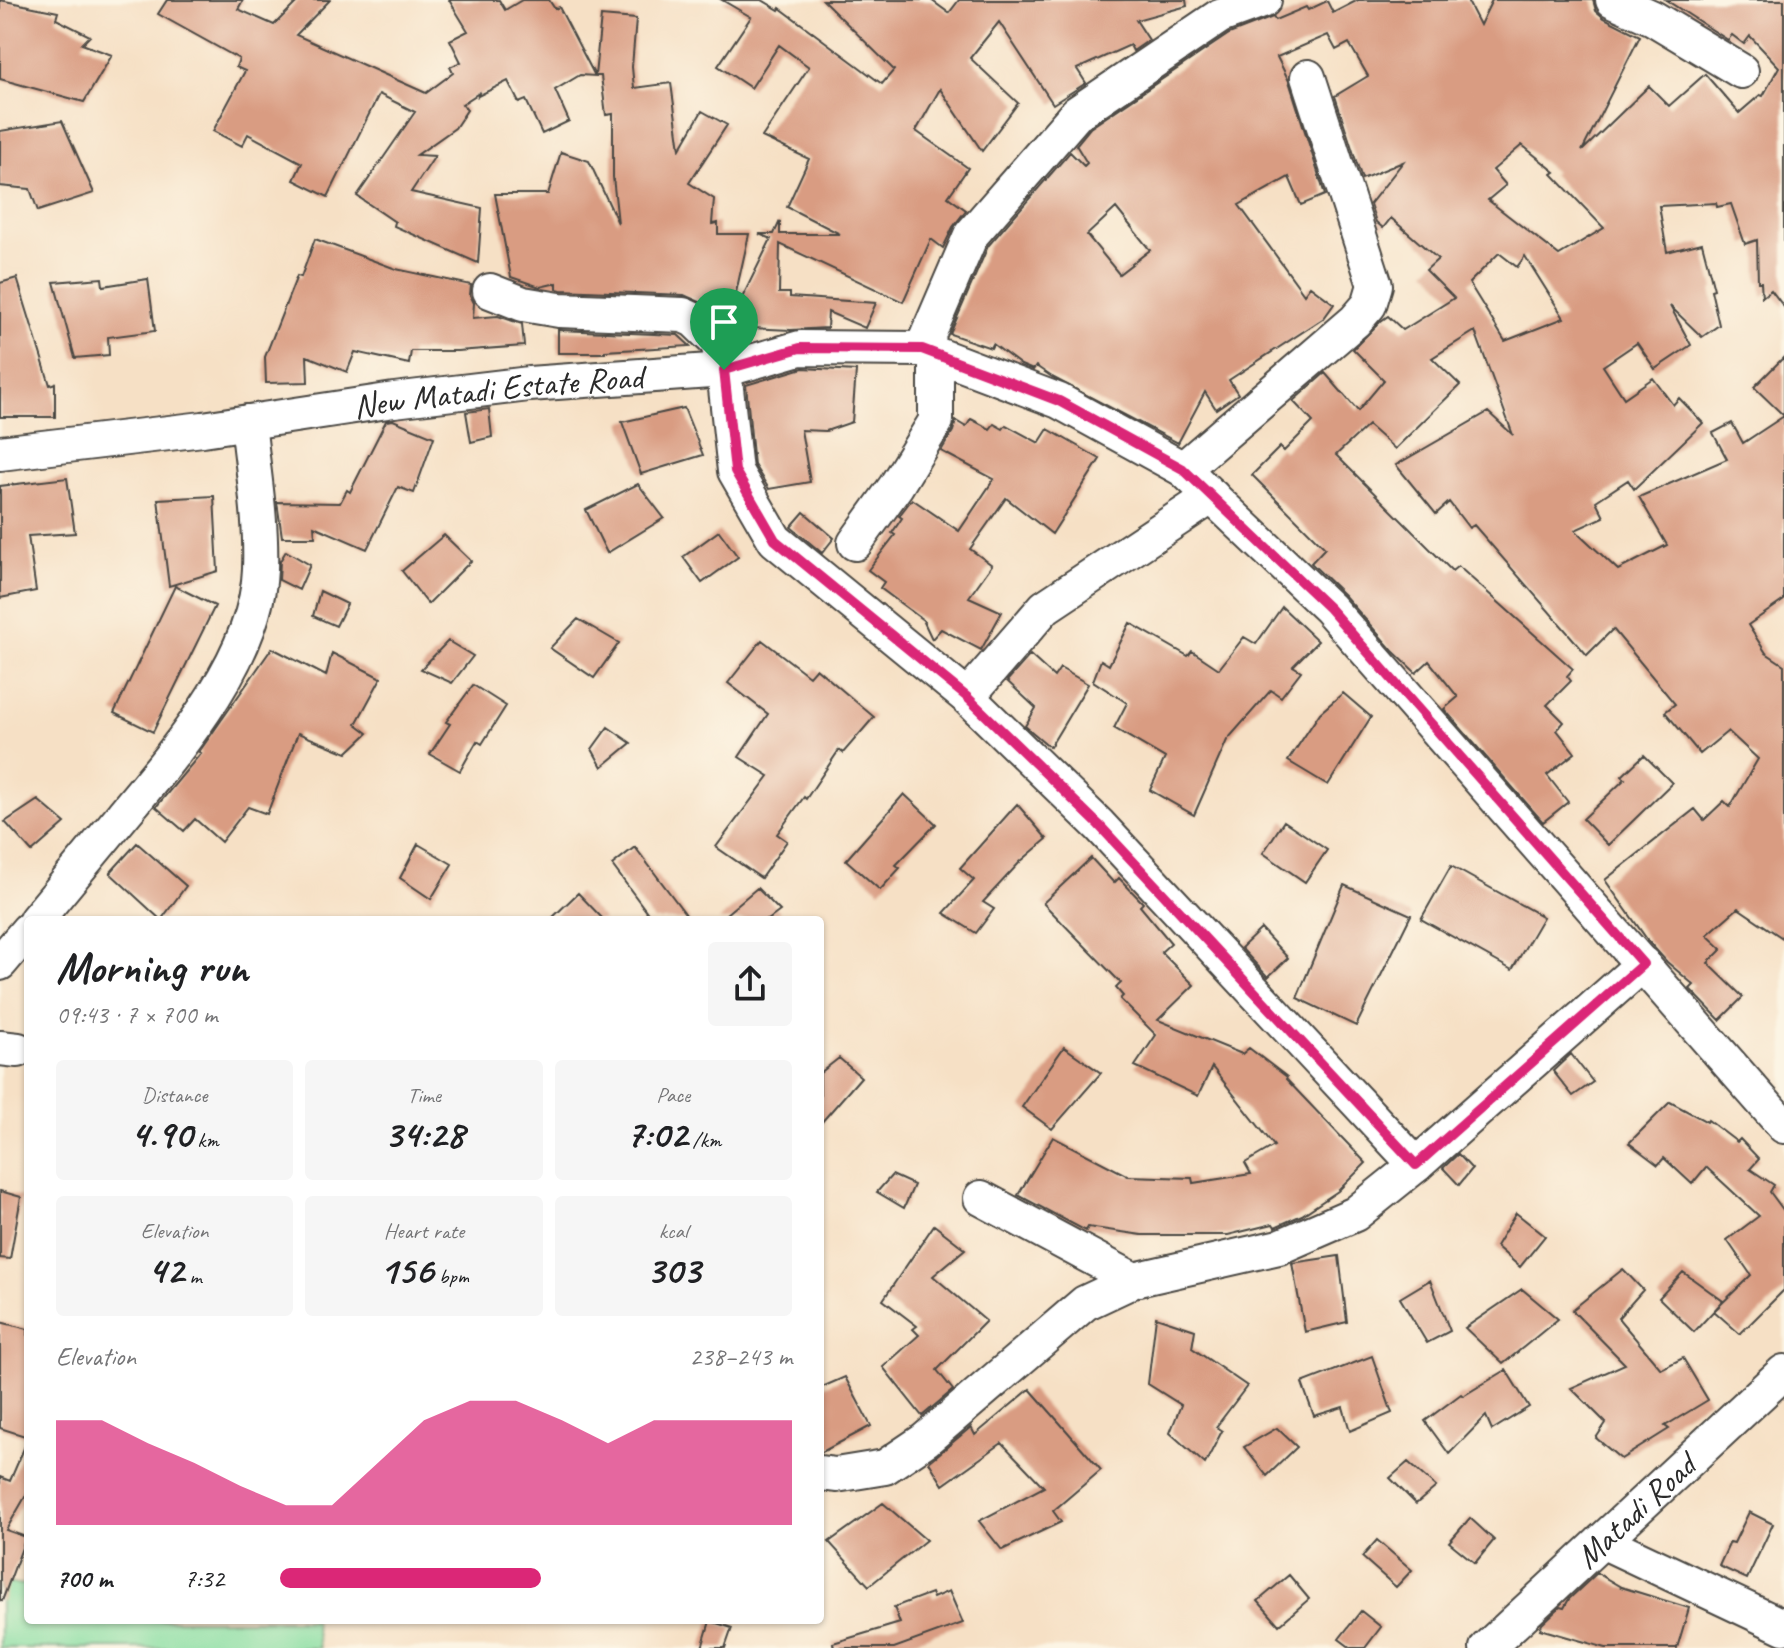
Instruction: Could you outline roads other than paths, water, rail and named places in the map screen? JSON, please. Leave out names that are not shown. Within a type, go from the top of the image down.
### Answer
[{"type":"street","points":[[855,543],[896,486],[936,421],[929,351],[971,235],[1077,113],[1220,16],[1264,0]]},
{"type":"street","points":[[1613,0],[1653,18],[1741,71]]},
{"type":"street","points":[[1183,469],[1355,321],[1369,305],[1375,285],[1308,77]]},
{"type":"street","points":[[490,291],[523,304],[559,310],[683,315],[714,337],[724,370],[735,471],[775,540],[967,697],[1099,825],[1416,1165]]},
{"type":"street","name":"New Matadi Estate Road","points":[[0,453],[529,384],[724,370],[800,348],[929,351],[1059,401],[1183,469],[1329,608],[1784,1126]]},
{"type":"street","points":[[39,916],[165,764],[215,695],[249,625],[260,571],[258,516],[248,422]]},
{"type":"street","points":[[967,697],[1045,607],[1212,496]]},
{"type":"street","points":[[0,963],[24,935]]},
{"type":"street","points":[[824,1474],[836,1475],[885,1467],[925,1440],[1085,1303],[1134,1280],[1279,1247],[1355,1214],[1416,1165],[1643,964]]},
{"type":"street","points":[[981,1198],[1134,1280]]},
{"type":"street","name":"Matadi Road","points":[[1487,1648],[1784,1372]]},
{"type":"street","points":[[1602,1541],[1784,1627]]}]
